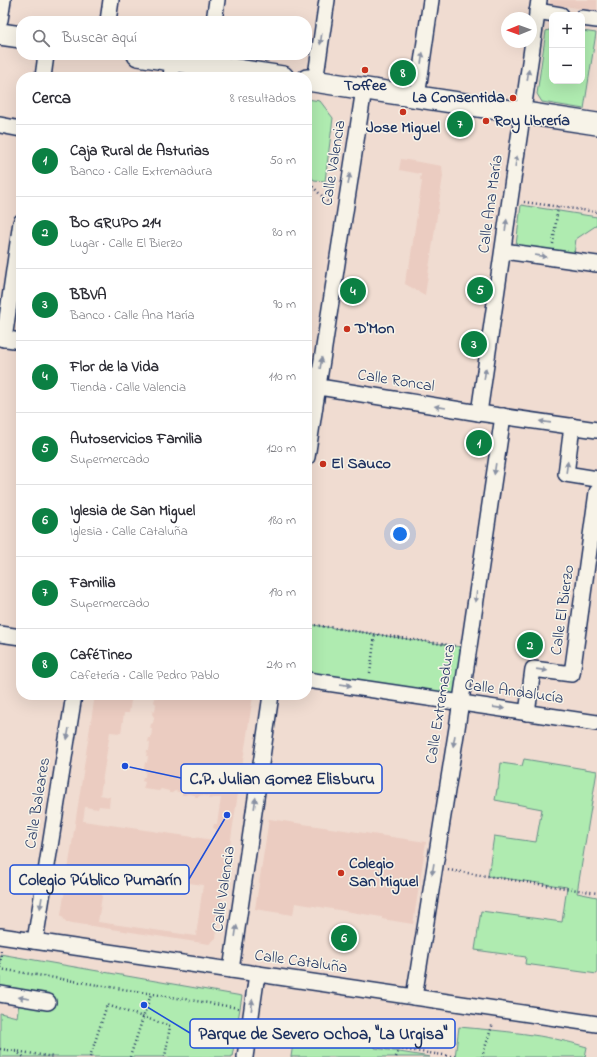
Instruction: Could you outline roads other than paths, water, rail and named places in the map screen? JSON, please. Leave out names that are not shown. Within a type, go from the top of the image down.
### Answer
[{"type":"street","points":[[0,20],[3,0]]},
{"type":"street","points":[[109,16],[111,0]]},
{"type":"street","points":[[215,16],[217,0]]},
{"type":"street","points":[[312,76],[327,0]]},
{"type":"street","points":[[416,97],[431,0]]},
{"type":"street","points":[[538,6],[553,12]]},
{"type":"street","name":"Calle Ana María","points":[[479,413],[538,6]]},
{"type":"street","points":[[585,18],[597,20]]},
{"type":"street","points":[[0,34],[16,36]]},
{"type":"street","points":[[43,72],[45,60]]},
{"type":"street","points":[[150,60],[172,69],[208,60],[261,72]]},
{"type":"street","points":[[312,81],[597,124]]},
{"type":"street","name":"Calle Valencia","points":[[312,386],[364,89]]},
{"type":"street","points":[[0,125],[16,128]]},
{"type":"street","points":[[503,251],[597,264]]},
{"type":"street","points":[[16,253],[2,338],[16,340]]},
{"type":"street","name":"Calle Roncal","points":[[312,386],[479,413],[597,430]]},
{"type":"street","name":"Calle Extremadura","points":[[414,997],[503,416]]},
{"type":"street","points":[[572,426],[566,474],[597,479]]},
{"type":"street","name":"Calle El Bierzo","points":[[527,713],[533,669],[572,674],[597,492]]},
{"type":"street","points":[[0,634],[16,636]]},
{"type":"street","name":"Calle Andalucía","points":[[312,681],[597,723]]},
{"type":"street","name":"Calle Baleares","points":[[35,941],[73,700]]},
{"type":"street","name":"Calle Valencia","points":[[231,970],[270,700]]},
{"type":"street","name":"Calle Cataluña","points":[[0,936],[597,1024]]},
{"type":"street","points":[[245,1057],[257,974]]},
{"type":"street","points":[[0,994],[48,1002]]},
{"type":"place","name":"Toffee","points":[[365,70]]},
{"type":"place","name":"CaféTineo","points":[[403,73]]},
{"type":"place","name":"La Consentida","points":[[513,98]]},
{"type":"place","name":"Jose Miguel","points":[[403,112]]},
{"type":"place","name":"Roy Librería","points":[[486,121]]},
{"type":"place","name":"Familia","points":[[460,124]]},
{"type":"place","name":"Autoservicios Familia","points":[[480,290]]},
{"type":"place","name":"Flor de la Vida","points":[[353,291]]},
{"type":"place","name":"D'Mon","points":[[347,329]]},
{"type":"place","name":"BBVA","points":[[474,344]]},
{"type":"place","name":"Caja Rural de Asturias","points":[[479,443]]},
{"type":"place","name":"El Sauco","points":[[323,464]]},
{"type":"place","name":"BO GRUPO 214","points":[[530,645]]},
{"type":"place","name":"C.P. Julian Gomez Elisburu","points":[[125,766]]},
{"type":"place","name":"Colegio Público Pumarín","points":[[227,815]]},
{"type":"place","name":"Colegio San Miguel","points":[[341,873]]},
{"type":"place","name":"Iglesia de San Miguel","points":[[344,938]]},
{"type":"place","name":"Parque de Severo Ochoa, \"La Urgisa\"","points":[[144,1005]]}]
